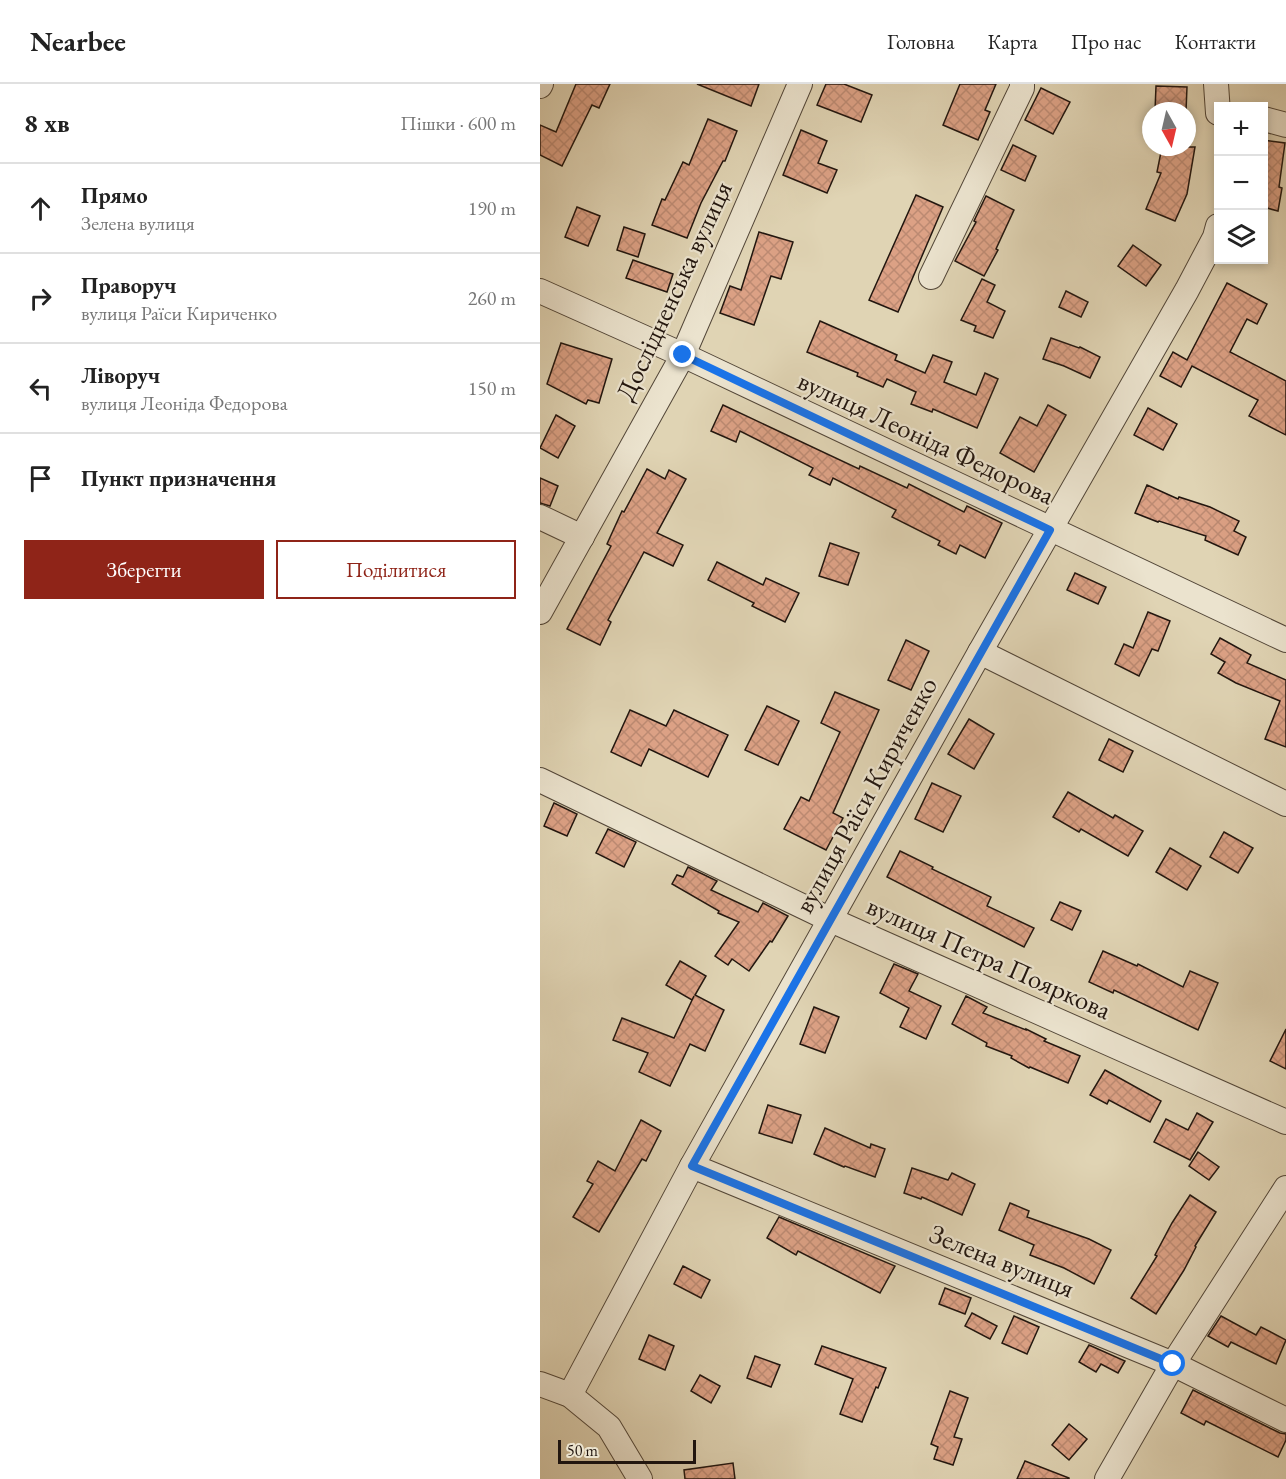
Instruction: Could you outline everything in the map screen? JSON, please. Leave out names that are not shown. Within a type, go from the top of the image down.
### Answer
[{"type":"street","name":"Дослідненська вулиця","points":[[540,612],[683,355],[800,84]]},
{"type":"street","points":[[931,277],[1022,84]]},
{"type":"street","points":[[1216,84],[1217,102]]},
{"type":"street","points":[[1268,120],[1286,125]]},
{"type":"street","name":"вулиця Раїси Кириченко","points":[[570,1395],[692,1166],[1214,239]]},
{"type":"street","name":"вулиця Леоніда Федорова","points":[[540,291],[683,355],[1286,640]]},
{"type":"street","points":[[540,517],[582,537]]},
{"type":"street","points":[[980,652],[1286,804]]},
{"type":"street","name":"вулиця Петра Пояркова","points":[[540,780],[831,920],[1286,1122]]},
{"type":"street","name":"Зелена вулиця","points":[[692,1166],[1173,1364],[1286,1420]]},
{"type":"street","points":[[1107,1479],[1173,1364],[1286,1188]]},
{"type":"street","points":[[540,1384],[570,1395],[609,1426],[640,1479]]},
{"type":"building","points":[[576,84],[610,84],[599,108],[592,105],[562,166],[540,155],[540,125],[556,132]]},
{"type":"building","points":[[697,84],[759,84],[751,106]]},
{"type":"building","points":[[826,84],[844,84],[872,95],[861,122],[817,105]]},
{"type":"building","points":[[960,84],[996,84],[985,110],[990,112],[978,140],[943,125]]},
{"type":"building","points":[[1156,86],[1187,87],[1186,102],[1155,102]]},
{"type":"building","points":[[1041,88],[1070,102],[1053,134],[1025,120]]},
{"type":"building","points":[[708,119],[737,131],[725,161],[701,203],[687,238],[652,225],[662,199],[665,200],[683,162],[689,165]]},
{"type":"building","points":[[801,130],[827,141],[818,163],[837,170],[827,193],[783,175]]},
{"type":"building","points":[[1268,141],[1285,143],[1278,211],[1268,208]]},
{"type":"building","points":[[1013,145],[1036,156],[1025,181],[1001,170]]},
{"type":"building","points":[[1160,156],[1193,156],[1187,194],[1175,221],[1146,209],[1161,173],[1157,172]]},
{"type":"building","points":[[916,195],[943,207],[898,312],[869,300]]},
{"type":"building","points":[[986,196],[1014,210],[996,249],[998,250],[984,276],[955,261],[976,222],[974,221]]},
{"type":"building","points":[[577,207],[600,216],[588,246],[565,237]]},
{"type":"building","points":[[624,227],[645,234],[638,257],[617,250]]},
{"type":"building","points":[[759,232],[793,242],[781,279],[771,276],[754,325],[720,313],[730,286],[741,290]]},
{"type":"building","points":[[1133,245],[1161,265],[1146,286],[1118,266]]},
{"type":"building","points":[[633,260],[673,274],[667,292],[626,278]]},
{"type":"building","points":[[982,279],[995,285],[987,302],[1005,311],[993,338],[974,331],[976,326],[961,320]]},
{"type":"building","points":[[1227,283],[1267,304],[1257,324],[1247,319],[1230,352],[1286,381],[1286,435],[1249,416],[1258,400],[1192,366],[1181,387],[1160,376],[1173,352],[1187,360]]},
{"type":"building","points":[[1066,291],[1088,302],[1081,317],[1059,307]]},
{"type":"building","points":[[820,321],[897,355],[895,360],[925,373],[933,355],[952,362],[944,382],[976,395],[985,373],[998,379],[977,428],[933,409],[932,412],[911,404],[916,392],[887,379],[883,387],[857,376],[858,373],[807,352]]},
{"type":"building","points":[[1051,338],[1080,347],[1100,357],[1090,378],[1043,359]]},
{"type":"building","points":[[561,343],[612,359],[599,403],[588,400],[586,404],[547,384]]},
{"type":"building","points":[[723,405],[859,469],[860,466],[907,488],[909,484],[964,512],[967,506],[1002,523],[985,558],[960,545],[956,554],[938,545],[940,541],[892,517],[896,510],[833,478],[830,485],[809,475],[813,468],[740,431],[736,442],[711,431]]},
{"type":"building","points":[[1048,405],[1066,415],[1034,472],[1000,453],[1020,417],[1037,426]]},
{"type":"building","points":[[1148,408],[1177,424],[1163,450],[1134,435]]},
{"type":"building","points":[[556,415],[575,426],[558,458],[540,448]]},
{"type":"building","points":[[647,469],[665,479],[669,470],[686,479],[657,533],[683,545],[673,566],[644,552],[608,620],[611,622],[600,645],[567,629],[611,546],[607,544],[622,511],[624,512]]},
{"type":"building","points":[[540,478],[558,486],[550,506],[540,503]]},
{"type":"building","points":[[1147,485],[1178,499],[1179,497],[1210,507],[1239,521],[1234,531],[1246,537],[1238,555],[1205,540],[1206,536],[1135,513]]},
{"type":"building","points":[[830,543],[859,553],[848,585],[819,576]]},
{"type":"building","points":[[717,562],[763,585],[766,578],[799,593],[785,622],[752,606],[754,603],[708,580]]},
{"type":"building","points":[[1075,573],[1106,587],[1098,604],[1067,590]]},
{"type":"building","points":[[1148,612],[1170,621],[1158,651],[1152,649],[1139,676],[1115,664],[1124,644],[1133,648]]},
{"type":"building","points":[[1220,638],[1251,655],[1247,663],[1286,680],[1286,747],[1265,739],[1280,701],[1218,673],[1225,662],[1211,654]]},
{"type":"building","points":[[906,640],[929,651],[911,690],[888,680]]},
{"type":"building","points":[[835,692],[879,710],[833,813],[843,818],[826,850],[784,829],[801,797],[809,801],[840,732],[821,723]]},
{"type":"building","points":[[767,706],[799,721],[778,765],[745,750]]},
{"type":"building","points":[[630,710],[666,726],[674,710],[728,735],[708,777],[649,749],[641,766],[611,752]]},
{"type":"building","points":[[969,719],[994,734],[974,769],[948,754]]},
{"type":"building","points":[[1109,739],[1133,751],[1123,772],[1099,760]]},
{"type":"building","points":[[932,783],[961,796],[943,832],[915,819]]},
{"type":"building","points":[[1068,792],[1113,818],[1115,815],[1143,831],[1128,856],[1081,829],[1079,832],[1053,817]]},
{"type":"building","points":[[554,803],[577,814],[567,836],[544,826]]},
{"type":"building","points":[[608,829],[636,842],[624,867],[596,853]]},
{"type":"building","points":[[1224,832],[1253,848],[1238,873],[1210,857]]},
{"type":"building","points":[[1170,848],[1201,866],[1187,890],[1156,872]]},
{"type":"building","points":[[900,851],[991,897],[987,906],[1034,928],[1024,947],[887,877]]},
{"type":"building","points":[[688,867],[717,881],[711,890],[758,912],[763,903],[788,916],[772,942],[770,941],[749,971],[732,959],[728,965],[715,956],[739,922],[718,913],[719,911],[672,884],[677,875],[683,877]]},
{"type":"building","points":[[1060,902],[1081,911],[1072,930],[1051,920]]},
{"type":"building","points":[[1103,951],[1137,966],[1138,964],[1183,987],[1190,971],[1218,983],[1198,1030],[1114,990],[1113,993],[1089,982]]},
{"type":"building","points":[[680,961],[706,976],[695,995],[724,1010],[705,1051],[690,1044],[670,1086],[639,1072],[648,1053],[613,1040],[622,1018],[674,1038],[694,996],[692,1000],[666,985]]},
{"type":"building","points":[[894,964],[918,974],[909,991],[941,1006],[926,1039],[900,1027],[909,1008],[880,993]]},
{"type":"building","points":[[966,996],[987,1007],[983,1013],[1026,1029],[1046,1039],[1044,1041],[1080,1056],[1068,1083],[1029,1068],[1011,1058],[1012,1056],[986,1046],[987,1043],[952,1024]]},
{"type":"building","points":[[814,1007],[839,1017],[825,1053],[800,1044]]},
{"type":"building","points":[[1286,1029],[1286,1069],[1270,1061]]},
{"type":"building","points":[[1105,1070],[1161,1101],[1150,1122],[1109,1100],[1107,1104],[1090,1095]]},
{"type":"building","points":[[768,1105],[801,1115],[792,1143],[759,1133]]},
{"type":"building","points":[[1197,1113],[1213,1122],[1190,1160],[1154,1142],[1166,1119],[1188,1130]]},
{"type":"building","points":[[641,1120],[661,1131],[646,1161],[642,1159],[599,1232],[573,1217],[593,1184],[587,1181],[598,1161],[615,1171]]},
{"type":"building","points":[[825,1128],[870,1148],[871,1144],[885,1149],[875,1177],[814,1154]]},
{"type":"building","points":[[1198,1152],[1219,1167],[1209,1180],[1189,1166]]},
{"type":"building","points":[[912,1168],[948,1180],[952,1173],[975,1184],[962,1215],[922,1197],[921,1199],[904,1193]]},
{"type":"building","points":[[1190,1195],[1216,1212],[1195,1246],[1184,1270],[1156,1314],[1131,1298]]},
{"type":"building","points":[[1010,1203],[1029,1211],[1027,1217],[1089,1239],[1111,1250],[1094,1284],[1064,1268],[1030,1255],[1034,1245],[999,1230]]},
{"type":"building","points":[[779,1217],[895,1266],[880,1293],[798,1251],[796,1255],[767,1238]]},
{"type":"building","points":[[683,1266],[710,1280],[701,1298],[674,1284]]},
{"type":"building","points":[[945,1288],[971,1298],[965,1314],[939,1304]]},
{"type":"building","points":[[972,1313],[997,1326],[990,1339],[965,1326]]},
{"type":"building","points":[[1014,1316],[1039,1327],[1027,1354],[1002,1343]]},
{"type":"building","points":[[1221,1316],[1256,1335],[1261,1327],[1286,1340],[1276,1364],[1231,1342],[1228,1347],[1208,1336]]},
{"type":"building","points":[[649,1335],[674,1346],[665,1370],[639,1359]]},
{"type":"building","points":[[1089,1345],[1125,1361],[1118,1373],[1101,1364],[1096,1372],[1079,1362]]},
{"type":"building","points":[[822,1346],[886,1368],[862,1422],[840,1414],[853,1379],[815,1364]]},
{"type":"building","points":[[755,1356],[780,1365],[771,1387],[747,1378]]},
{"type":"building","points":[[700,1375],[720,1386],[711,1403],[691,1391]]},
{"type":"building","points":[[1193,1390],[1286,1434],[1286,1440],[1278,1457],[1206,1421],[1204,1425],[1181,1413]]},
{"type":"building","points":[[950,1391],[968,1398],[954,1437],[962,1439],[953,1465],[934,1459],[938,1447],[931,1444]]},
{"type":"building","points":[[1069,1424],[1087,1439],[1069,1460],[1052,1445]]},
{"type":"building","points":[[1025,1461],[1069,1478],[1069,1479],[1017,1479]]},
{"type":"building","points":[[733,1463],[735,1479],[685,1479],[684,1470]]},
{"type":"route","points":[[683,355],[1050,530],[692,1166],[1173,1364]]}]
